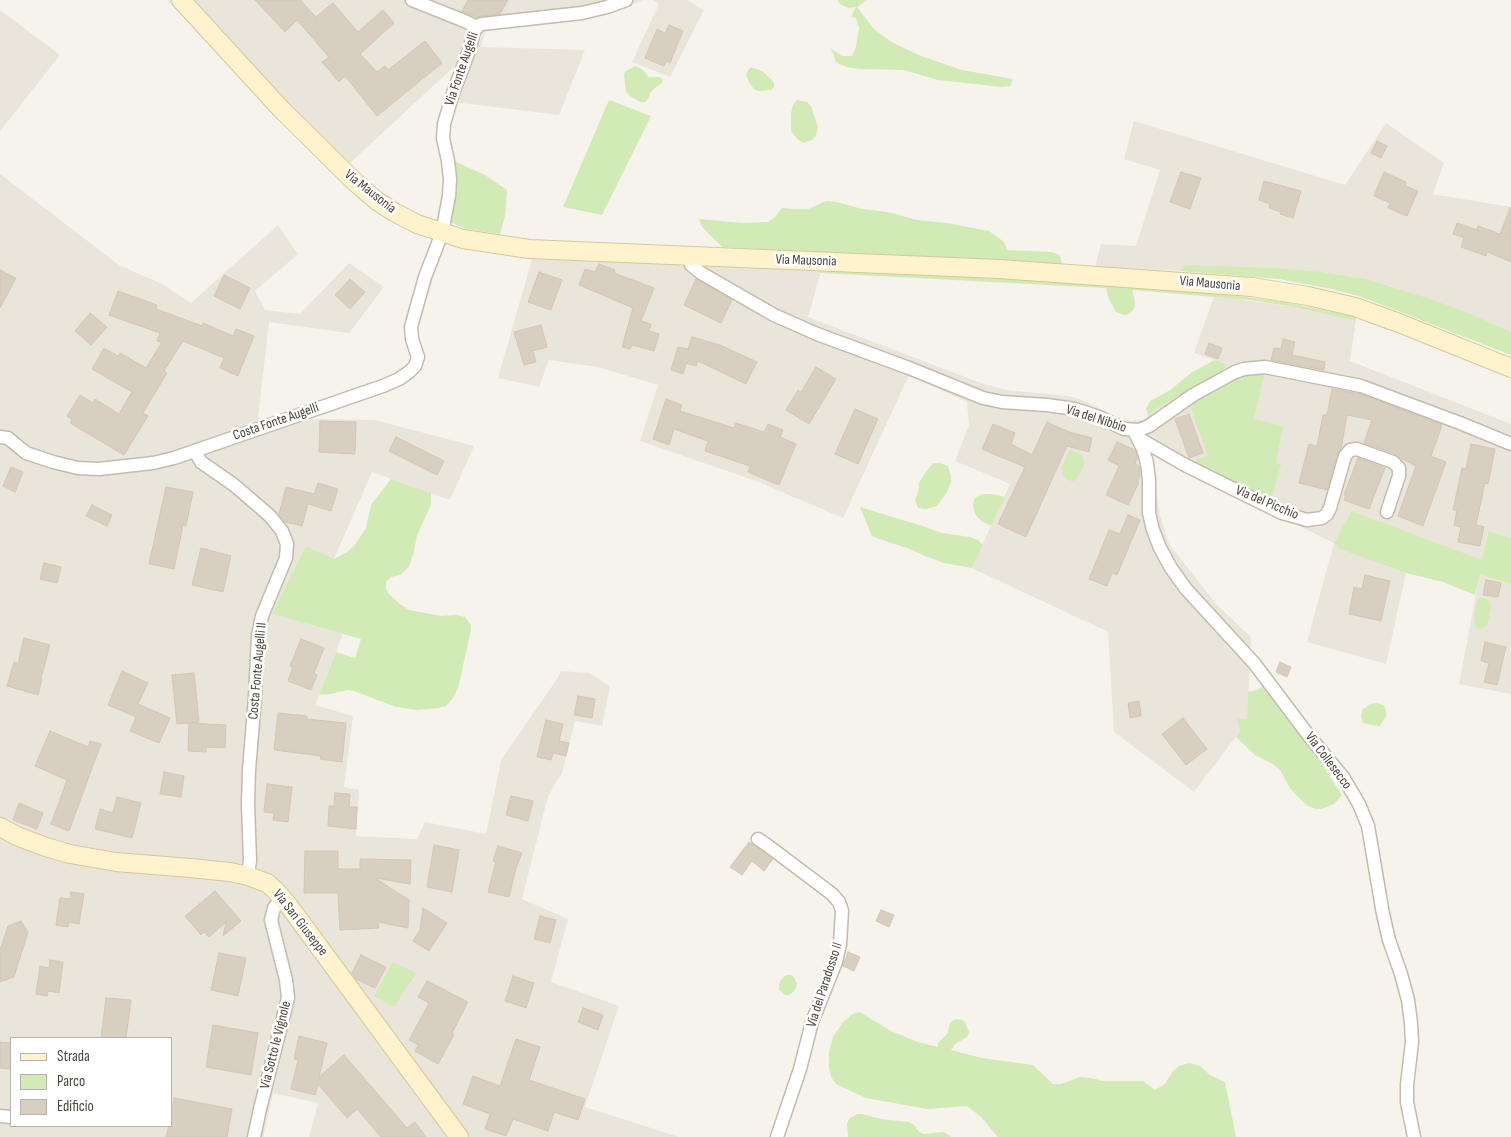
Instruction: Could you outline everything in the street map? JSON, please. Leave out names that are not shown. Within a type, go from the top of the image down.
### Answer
[{"type":"main road","name":"Via Mausonia","points":[[181,0],[281,109],[356,183],[377,201],[417,224],[463,239],[529,249],[999,269],[1190,282],[1270,290],[1308,296],[1362,310],[1511,368]]},
{"type":"main road","name":"Via San Giuseppe","points":[[0,827],[18,837],[46,848],[95,859],[230,872],[266,883],[282,897],[459,1137]]},
{"type":"street","points":[[412,0],[476,27]]},
{"type":"street","name":"Via Fonte Augelli","points":[[442,233],[449,196],[449,170],[443,138],[444,124],[476,27],[487,23],[595,10],[626,0]]},
{"type":"street","name":"Costa Fonte Augelli","points":[[0,437],[8,438],[26,453],[78,468],[100,469],[153,464],[399,379],[416,366],[418,357],[412,339],[411,327],[425,277],[442,233]]},
{"type":"street","name":"Via del Nibbio","points":[[690,256],[691,265],[700,273],[774,315],[817,334],[983,398],[1002,402],[1075,409],[1099,417],[1136,434],[1194,395],[1235,372],[1265,367],[1361,386],[1511,444]]},
{"type":"street","name":"Via del Picchio","points":[[1136,434],[1185,465],[1282,513],[1307,520],[1322,518],[1327,514],[1345,456],[1350,450],[1357,449],[1393,462],[1399,468],[1399,476],[1387,512]]},
{"type":"street","name":"Via Collesecco","points":[[1136,434],[1145,455],[1148,470],[1150,520],[1156,540],[1170,568],[1186,589],[1254,662],[1309,736],[1343,777],[1359,804],[1368,826],[1383,914],[1408,1000],[1412,1042],[1407,1102],[1414,1137]]},
{"type":"street","name":"Costa Fonte Augelli II","points":[[194,450],[201,462],[234,485],[270,516],[282,531],[287,544],[286,558],[262,616],[258,636],[248,781],[250,860],[248,876]]},
{"type":"street","name":"Via del Paradosso II","points":[[758,839],[832,894],[839,902],[842,911],[840,944],[836,962],[812,1022],[800,1069],[777,1137]]},
{"type":"street","name":"Via Sotto le Vignole","points":[[254,1137],[288,998],[286,980],[272,920],[274,908],[282,897]]},
{"type":"shaded area","points":[[167,0],[643,0],[615,11],[579,20],[486,29],[481,47],[585,50],[559,115],[446,101],[459,62],[336,176]]},
{"type":"shaded area","points":[[653,0],[687,0],[704,10],[670,77],[632,62],[659,4]]},
{"type":"shaded area","points":[[0,10],[60,55],[0,131]]},
{"type":"shaded area","points":[[1134,121],[1345,185],[1386,123],[1444,163],[1433,194],[1511,207],[1511,335],[1332,289],[1280,279],[1208,272],[1095,267],[1101,244],[1136,246],[1160,170],[1124,159]]},
{"type":"shaded area","points":[[0,174],[119,265],[164,285],[191,303],[278,225],[298,254],[255,291],[265,310],[300,314],[349,263],[384,287],[349,333],[269,322],[258,418],[375,420],[474,446],[450,500],[372,472],[334,559],[272,614],[343,634],[315,705],[353,716],[344,787],[359,790],[356,836],[417,839],[425,822],[486,834],[501,760],[561,671],[589,673],[610,686],[602,726],[575,721],[562,773],[548,796],[522,899],[568,919],[551,982],[619,1006],[585,1107],[679,1137],[309,1137],[318,1103],[273,1093],[263,1137],[0,1137]]},
{"type":"shaded area","points":[[532,259],[822,268],[808,317],[981,383],[1006,390],[1068,396],[1131,421],[1143,420],[1156,409],[1224,370],[1226,364],[1194,353],[1214,296],[1294,307],[1356,321],[1350,361],[1511,424],[1511,538],[1490,531],[1483,560],[1341,549],[1406,573],[1386,664],[1307,642],[1334,543],[1151,453],[1160,516],[1169,544],[1217,605],[1251,637],[1247,722],[1194,792],[1114,732],[1108,632],[972,568],[1010,484],[955,461],[969,425],[967,402],[909,375],[843,518],[756,481],[640,441],[658,385],[598,367],[549,360],[539,387],[498,378]]},
{"type":"shaded area","points":[[1480,573],[1511,584],[1511,694],[1459,684]]},
{"type":"green space","points":[[837,0],[867,0],[857,7],[874,29],[893,43],[921,56],[962,70],[1013,79],[1010,86],[1002,87],[938,80],[904,70],[859,69],[839,64],[835,61],[830,48],[842,56],[852,56],[856,47],[859,28],[856,18],[851,17],[856,7],[849,8],[840,4]]},
{"type":"green space","points":[[635,66],[642,69],[649,77],[660,77],[663,80],[650,93],[645,102],[640,102],[626,92],[624,74]]},
{"type":"green space","points":[[751,67],[762,71],[774,82],[774,87],[771,90],[755,90],[746,75]]},
{"type":"green space","points":[[609,100],[651,116],[602,215],[563,207]]},
{"type":"green space","points":[[797,100],[807,102],[811,106],[818,127],[816,136],[812,140],[803,143],[791,131],[791,113],[793,105]]},
{"type":"green space","points":[[454,161],[485,175],[507,190],[505,216],[500,234],[466,229],[450,222]]},
{"type":"green space","points":[[826,201],[862,209],[888,212],[917,220],[947,223],[989,231],[1004,242],[1007,250],[1051,252],[1060,255],[1062,265],[722,247],[702,227],[699,219],[743,223],[768,222],[782,208],[808,209]]},
{"type":"green space","points":[[1184,265],[1274,268],[1321,272],[1369,280],[1430,299],[1511,332],[1511,355],[1359,296],[1280,279],[1179,271]]},
{"type":"green space","points":[[822,268],[1207,292],[1285,302],[1356,317],[1356,321],[1294,307],[1250,300],[1132,290],[1135,306],[1129,314],[1124,315],[1116,312],[1106,288],[820,273]]},
{"type":"green space","points":[[1214,360],[1226,364],[1224,370],[1156,409],[1148,416],[1146,408],[1150,401],[1170,390],[1191,373]]},
{"type":"green space","points":[[1265,371],[1254,419],[1283,426],[1276,463],[1281,464],[1271,501],[1192,462],[1208,455],[1189,403],[1246,373]]},
{"type":"green space","points":[[1069,450],[1078,453],[1084,460],[1084,465],[1076,480],[1073,481],[1067,480],[1063,475],[1062,468]]},
{"type":"green space","points":[[933,463],[948,466],[951,482],[947,492],[937,506],[926,509],[918,508],[915,500],[919,483]]},
{"type":"green space","points":[[391,479],[431,493],[431,505],[417,535],[409,567],[400,575],[391,577],[386,582],[388,593],[409,610],[441,616],[456,615],[465,617],[471,625],[458,688],[446,706],[439,708],[417,710],[396,707],[347,690],[319,695],[336,652],[355,658],[361,639],[272,614],[306,546],[334,559],[347,552],[354,546],[366,528],[371,505]]},
{"type":"green space","points":[[982,494],[1005,497],[991,526],[981,521],[975,514],[974,499]]},
{"type":"green space","points":[[860,507],[942,533],[970,537],[978,540],[983,545],[972,568],[944,563],[872,536]]},
{"type":"green space","points":[[1352,511],[1482,560],[1489,531],[1511,538],[1511,584],[1480,574],[1475,595],[1443,582],[1406,573],[1340,549],[1334,543]]},
{"type":"green space","points":[[1478,598],[1487,599],[1491,607],[1487,626],[1480,629],[1476,628],[1474,617]]},
{"type":"green space","points":[[1262,686],[1319,760],[1342,795],[1334,804],[1321,809],[1308,806],[1290,788],[1280,770],[1273,764],[1255,755],[1236,737],[1240,731],[1237,718],[1247,720],[1248,692],[1258,690]]},
{"type":"green space","points":[[1371,704],[1384,705],[1386,711],[1386,716],[1380,726],[1363,723],[1361,717],[1362,710]]},
{"type":"green space","points":[[393,962],[416,973],[394,1007],[374,996]]},
{"type":"green space","points":[[786,975],[794,977],[797,984],[796,988],[789,995],[785,995],[779,990],[781,980]]},
{"type":"green space","points":[[860,1012],[891,1031],[918,1042],[938,1047],[938,1043],[947,1034],[950,1023],[960,1019],[965,1022],[969,1032],[967,1037],[955,1044],[951,1050],[982,1058],[1033,1065],[1053,1084],[1061,1084],[1080,1077],[1103,1081],[1143,1081],[1155,1090],[1165,1084],[1173,1071],[1179,1066],[1189,1063],[1200,1066],[1210,1075],[1225,1082],[1236,1137],[998,1137],[981,1117],[967,1106],[927,1109],[866,1098],[836,1084],[831,1077],[829,1069],[829,1051],[833,1037],[843,1022],[853,1014]]},
{"type":"green space","points":[[857,1114],[909,1122],[919,1132],[924,1134],[943,1132],[951,1137],[848,1137],[847,1123],[850,1118]]},
{"type":"building","points":[[255,0],[300,0],[316,17],[333,3],[358,32],[383,10],[394,23],[360,54],[377,72],[385,66],[388,70],[425,41],[442,63],[377,116],[345,76],[339,82],[322,62],[329,57],[297,20],[285,32]]},
{"type":"building","points":[[468,0],[508,0],[500,14],[476,17],[462,11]]},
{"type":"building","points":[[669,25],[683,31],[670,63],[666,61],[664,66],[645,58],[657,29],[665,33]]},
{"type":"building","points":[[1377,141],[1387,146],[1381,158],[1371,153]]},
{"type":"building","points":[[1181,172],[1201,178],[1190,209],[1170,202]]},
{"type":"building","points":[[1384,172],[1406,182],[1405,186],[1418,191],[1407,216],[1388,208],[1390,203],[1374,196]]},
{"type":"building","points":[[1264,181],[1301,191],[1293,218],[1280,214],[1281,212],[1269,208],[1270,204],[1259,200]]},
{"type":"building","points":[[1510,208],[1511,262],[1487,252],[1486,256],[1461,247],[1464,238],[1453,234],[1457,223],[1477,230],[1478,226],[1500,234]]},
{"type":"building","points":[[599,264],[615,270],[614,273],[654,288],[641,321],[651,324],[649,331],[659,334],[654,351],[632,345],[630,349],[622,347],[633,308],[579,285],[585,269],[595,272]]},
{"type":"building","points":[[0,270],[16,278],[0,308]]},
{"type":"building","points":[[539,272],[562,280],[551,310],[528,302]]},
{"type":"building","points":[[224,275],[250,288],[240,309],[214,296]]},
{"type":"building","points":[[350,279],[365,292],[350,309],[335,295]]},
{"type":"building","points":[[696,279],[732,300],[721,323],[684,305]]},
{"type":"building","points":[[118,291],[157,305],[156,309],[202,326],[203,323],[233,336],[236,329],[254,336],[238,376],[220,368],[224,358],[183,341],[164,371],[167,373],[143,413],[148,416],[124,455],[70,423],[72,419],[67,416],[80,395],[93,403],[95,399],[119,414],[132,392],[92,369],[104,348],[118,356],[120,353],[146,368],[162,342],[157,341],[160,333],[109,315]]},
{"type":"building","points":[[90,313],[107,327],[91,345],[75,331]]},
{"type":"building","points":[[541,325],[547,347],[533,351],[536,362],[524,365],[514,332]]},
{"type":"building","points":[[692,337],[720,345],[757,362],[746,384],[698,361],[696,366],[686,363],[683,374],[671,370],[678,347],[688,349]]},
{"type":"building","points":[[1283,339],[1295,342],[1292,355],[1325,362],[1324,370],[1271,360],[1274,348],[1281,349]]},
{"type":"building","points":[[1209,343],[1222,348],[1218,359],[1205,354]]},
{"type":"building","points":[[816,367],[836,379],[809,424],[786,410],[798,390],[801,392]]},
{"type":"building","points":[[1332,389],[1360,394],[1442,425],[1431,456],[1446,462],[1423,526],[1398,516],[1416,466],[1396,454],[1364,443],[1372,420],[1347,415],[1341,449],[1337,454],[1327,490],[1299,483],[1309,444],[1317,446],[1323,415],[1327,415]]},
{"type":"building","points":[[666,399],[682,405],[680,411],[734,428],[736,423],[764,432],[768,424],[783,430],[780,437],[796,444],[779,485],[748,472],[750,466],[705,451],[708,441],[674,429],[669,445],[653,439]]},
{"type":"building","points":[[855,409],[878,419],[858,464],[835,454]]},
{"type":"building","points":[[1189,414],[1203,453],[1189,458],[1175,419]]},
{"type":"building","points":[[320,421],[356,422],[355,454],[319,452]]},
{"type":"building","points":[[1047,422],[1069,432],[1092,438],[1089,452],[1067,446],[1026,537],[998,524],[1025,467],[982,449],[993,424],[1015,433],[1011,444],[1032,455]]},
{"type":"building","points":[[396,437],[444,461],[437,475],[389,451]]},
{"type":"building","points":[[1117,442],[1135,450],[1137,458],[1135,464],[1139,466],[1140,476],[1137,482],[1139,482],[1128,505],[1106,495],[1119,466],[1108,460]]},
{"type":"building","points":[[1471,444],[1495,449],[1488,484],[1485,483],[1476,525],[1484,527],[1480,546],[1458,542],[1461,527],[1454,525],[1457,510],[1453,510],[1462,468],[1466,469]]},
{"type":"building","points":[[1358,458],[1385,468],[1369,509],[1344,500],[1346,495],[1344,495]]},
{"type":"building","points":[[11,467],[23,472],[15,492],[3,486]]},
{"type":"building","points":[[318,483],[338,489],[331,511],[308,504],[302,526],[285,522],[279,514],[286,487],[314,494]]},
{"type":"building","points":[[166,487],[193,492],[186,526],[183,525],[174,569],[149,564]]},
{"type":"building","points":[[92,505],[112,515],[107,526],[86,516]]},
{"type":"building","points":[[1128,515],[1140,520],[1117,575],[1112,573],[1107,586],[1089,579],[1109,530],[1120,534]]},
{"type":"building","points":[[201,548],[231,556],[223,592],[192,585]]},
{"type":"building","points":[[44,563],[61,567],[57,583],[40,579]]},
{"type":"building","points":[[1365,575],[1390,581],[1381,621],[1349,614],[1354,587],[1362,589]]},
{"type":"building","points":[[1486,580],[1501,583],[1498,597],[1483,595]]},
{"type":"building","points":[[24,638],[50,645],[38,695],[7,686],[14,662],[18,663]]},
{"type":"building","points":[[301,639],[324,648],[314,673],[317,675],[311,690],[288,681],[293,667],[290,666]]},
{"type":"building","points":[[1485,642],[1506,647],[1497,685],[1484,682],[1489,663],[1481,661]]},
{"type":"building","points":[[1280,662],[1291,667],[1287,677],[1276,672]]},
{"type":"building","points":[[122,671],[148,683],[138,704],[170,718],[159,743],[130,731],[136,717],[108,705]]},
{"type":"building","points":[[194,673],[199,722],[177,724],[172,675]]},
{"type":"building","points":[[578,696],[595,699],[592,718],[574,715]]},
{"type":"building","points":[[1139,701],[1141,716],[1130,718],[1128,703]]},
{"type":"building","points":[[278,713],[307,716],[307,719],[346,723],[342,762],[320,759],[321,756],[274,750]]},
{"type":"building","points":[[1183,718],[1207,749],[1186,765],[1162,734]]},
{"type":"building","points":[[546,720],[563,724],[559,741],[569,743],[566,756],[553,753],[551,760],[537,757]]},
{"type":"building","points":[[189,723],[226,725],[225,748],[206,747],[206,752],[188,751]]},
{"type":"building","points":[[50,731],[88,747],[90,741],[101,744],[69,831],[51,824],[67,780],[35,766]]},
{"type":"building","points":[[164,772],[184,776],[181,797],[160,794]]},
{"type":"building","points":[[267,784],[292,787],[288,822],[273,820],[274,813],[264,812]]},
{"type":"building","points":[[335,793],[350,794],[349,807],[357,807],[356,829],[328,826],[329,806],[334,806]]},
{"type":"building","points":[[511,796],[533,801],[528,821],[506,815]]},
{"type":"building","points":[[117,797],[141,803],[132,838],[95,829],[100,809],[113,813]]},
{"type":"building","points":[[19,803],[43,813],[37,829],[13,820]]},
{"type":"building","points":[[749,842],[773,859],[764,871],[752,861],[742,875],[730,867]]},
{"type":"building","points":[[434,845],[459,850],[452,892],[427,887]]},
{"type":"building","points":[[498,846],[522,853],[516,868],[509,897],[488,892],[496,862],[493,861]]},
{"type":"building","points":[[305,851],[338,851],[338,869],[360,869],[360,859],[411,860],[410,884],[375,878],[409,900],[408,928],[378,922],[379,928],[340,930],[338,893],[304,893]]},
{"type":"building","points":[[215,891],[241,921],[223,936],[226,922],[209,937],[204,932],[201,935],[185,916]]},
{"type":"building","points":[[71,892],[84,894],[79,924],[69,922],[68,927],[56,925],[60,898],[70,899]]},
{"type":"building","points":[[423,908],[447,923],[429,951],[413,941],[420,930]]},
{"type":"building","points":[[881,910],[894,915],[889,927],[876,921]]},
{"type":"building","points":[[540,916],[556,920],[550,943],[534,939]]},
{"type":"building","points":[[21,921],[28,932],[14,977],[0,982],[0,950],[8,926]]},
{"type":"building","points":[[848,952],[860,957],[854,971],[843,966]]},
{"type":"building","points":[[219,953],[246,958],[238,996],[211,990]]},
{"type":"building","points":[[361,955],[386,967],[375,988],[356,979],[352,973]]},
{"type":"building","points":[[50,960],[63,962],[59,993],[48,991],[47,996],[36,994],[40,966],[49,968]]},
{"type":"building","points":[[513,976],[534,983],[526,1008],[505,1001]]},
{"type":"building","points":[[427,981],[468,1002],[452,1033],[454,1035],[438,1064],[415,1051],[418,1045],[409,1040],[429,1003],[418,997]]},
{"type":"building","points":[[106,998],[131,1000],[126,1037],[101,1037]]},
{"type":"building","points":[[583,1008],[603,1015],[598,1030],[578,1022]]},
{"type":"building","points":[[213,1025],[258,1033],[251,1075],[206,1067]]},
{"type":"building","points":[[299,1036],[327,1043],[319,1077],[344,1055],[407,1128],[415,1122],[426,1137],[381,1137],[357,1109],[347,1118],[318,1084],[315,1095],[291,1089],[298,1060],[294,1059]]},
{"type":"building","points":[[516,1039],[540,1047],[529,1080],[585,1099],[578,1120],[554,1112],[548,1131],[513,1119],[506,1136],[485,1129],[490,1114],[463,1104],[473,1076],[500,1086]]},
{"type":"building","points":[[0,1042],[10,1043],[10,1069],[0,1068]]},
{"type":"building","points":[[174,1098],[232,1109],[227,1137],[166,1137],[169,1127],[172,1127]]}]
